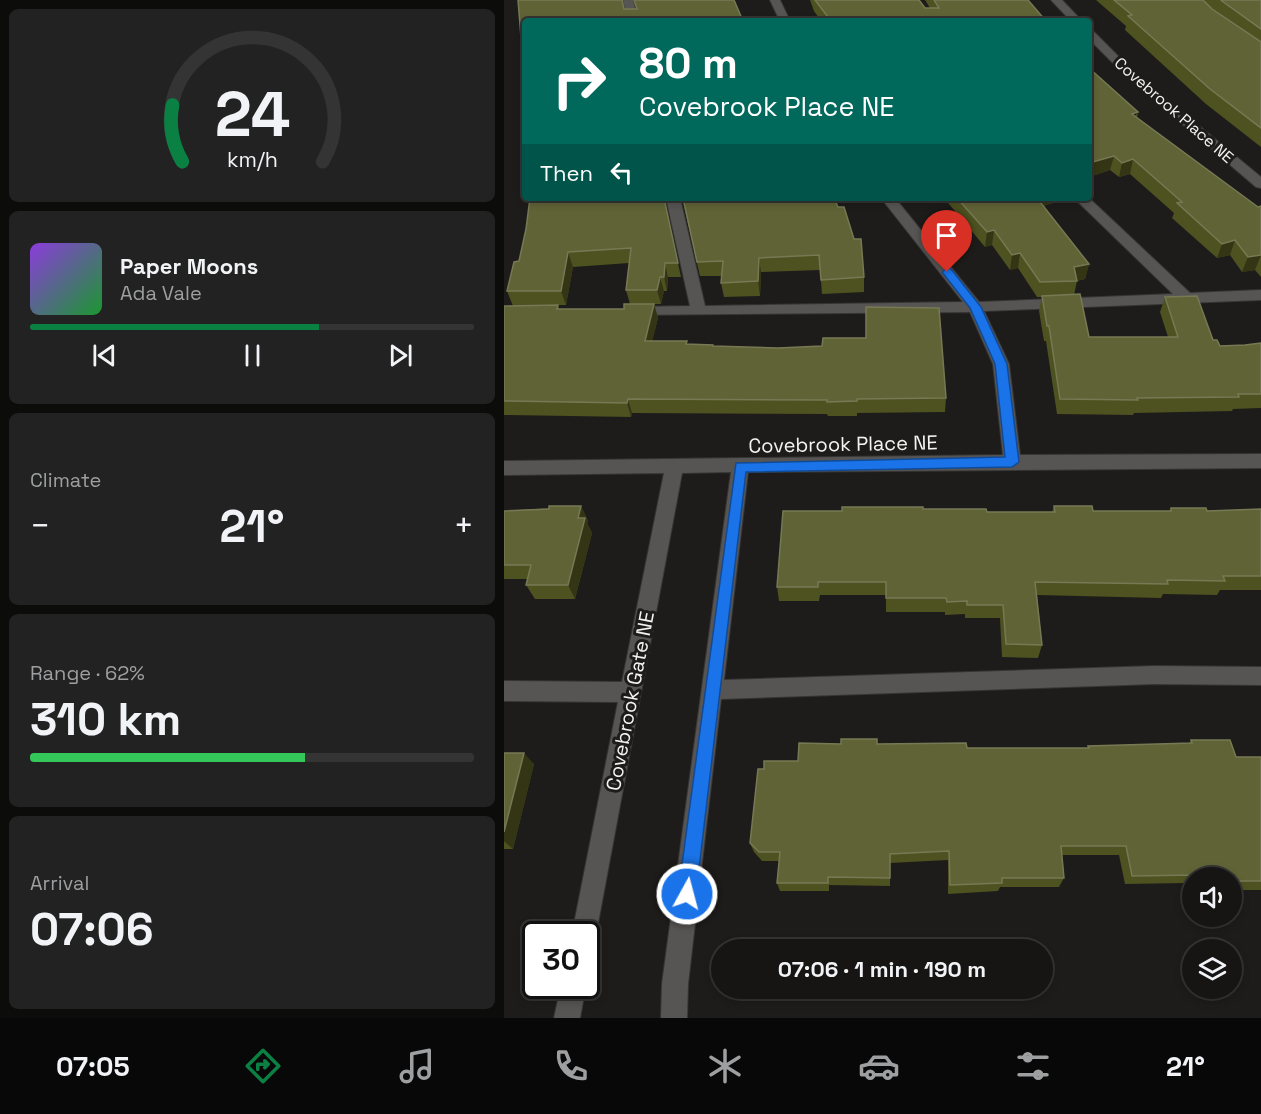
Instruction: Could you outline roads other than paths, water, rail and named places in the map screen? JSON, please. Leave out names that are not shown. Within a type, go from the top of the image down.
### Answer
[{"type":"street","points":[[628,0],[632,18]]},
{"type":"street","points":[[775,0],[784,18]]},
{"type":"street","points":[[1056,0],[1074,18]]},
{"type":"street","name":"Covebrook Place NE","points":[[1092,36],[1131,75],[1261,184]]},
{"type":"street","points":[[674,201],[699,311]]},
{"type":"street","points":[[890,201],[975,307],[1001,364],[1012,462]]},
{"type":"street","points":[[1084,201],[1186,298]]},
{"type":"street","points":[[618,312],[975,307],[1261,295]]},
{"type":"street","name":"Covebrook Place NE","points":[[504,468],[1261,461]]},
{"type":"street","name":"Covebrook Gate NE","points":[[587,921],[674,467]]},
{"type":"street","points":[[674,1018],[675,984],[740,467]]},
{"type":"street","points":[[713,690],[1155,675],[1261,676]]},
{"type":"street","points":[[504,691],[632,692]]},
{"type":"street","points":[[567,1018],[571,999]]}]
